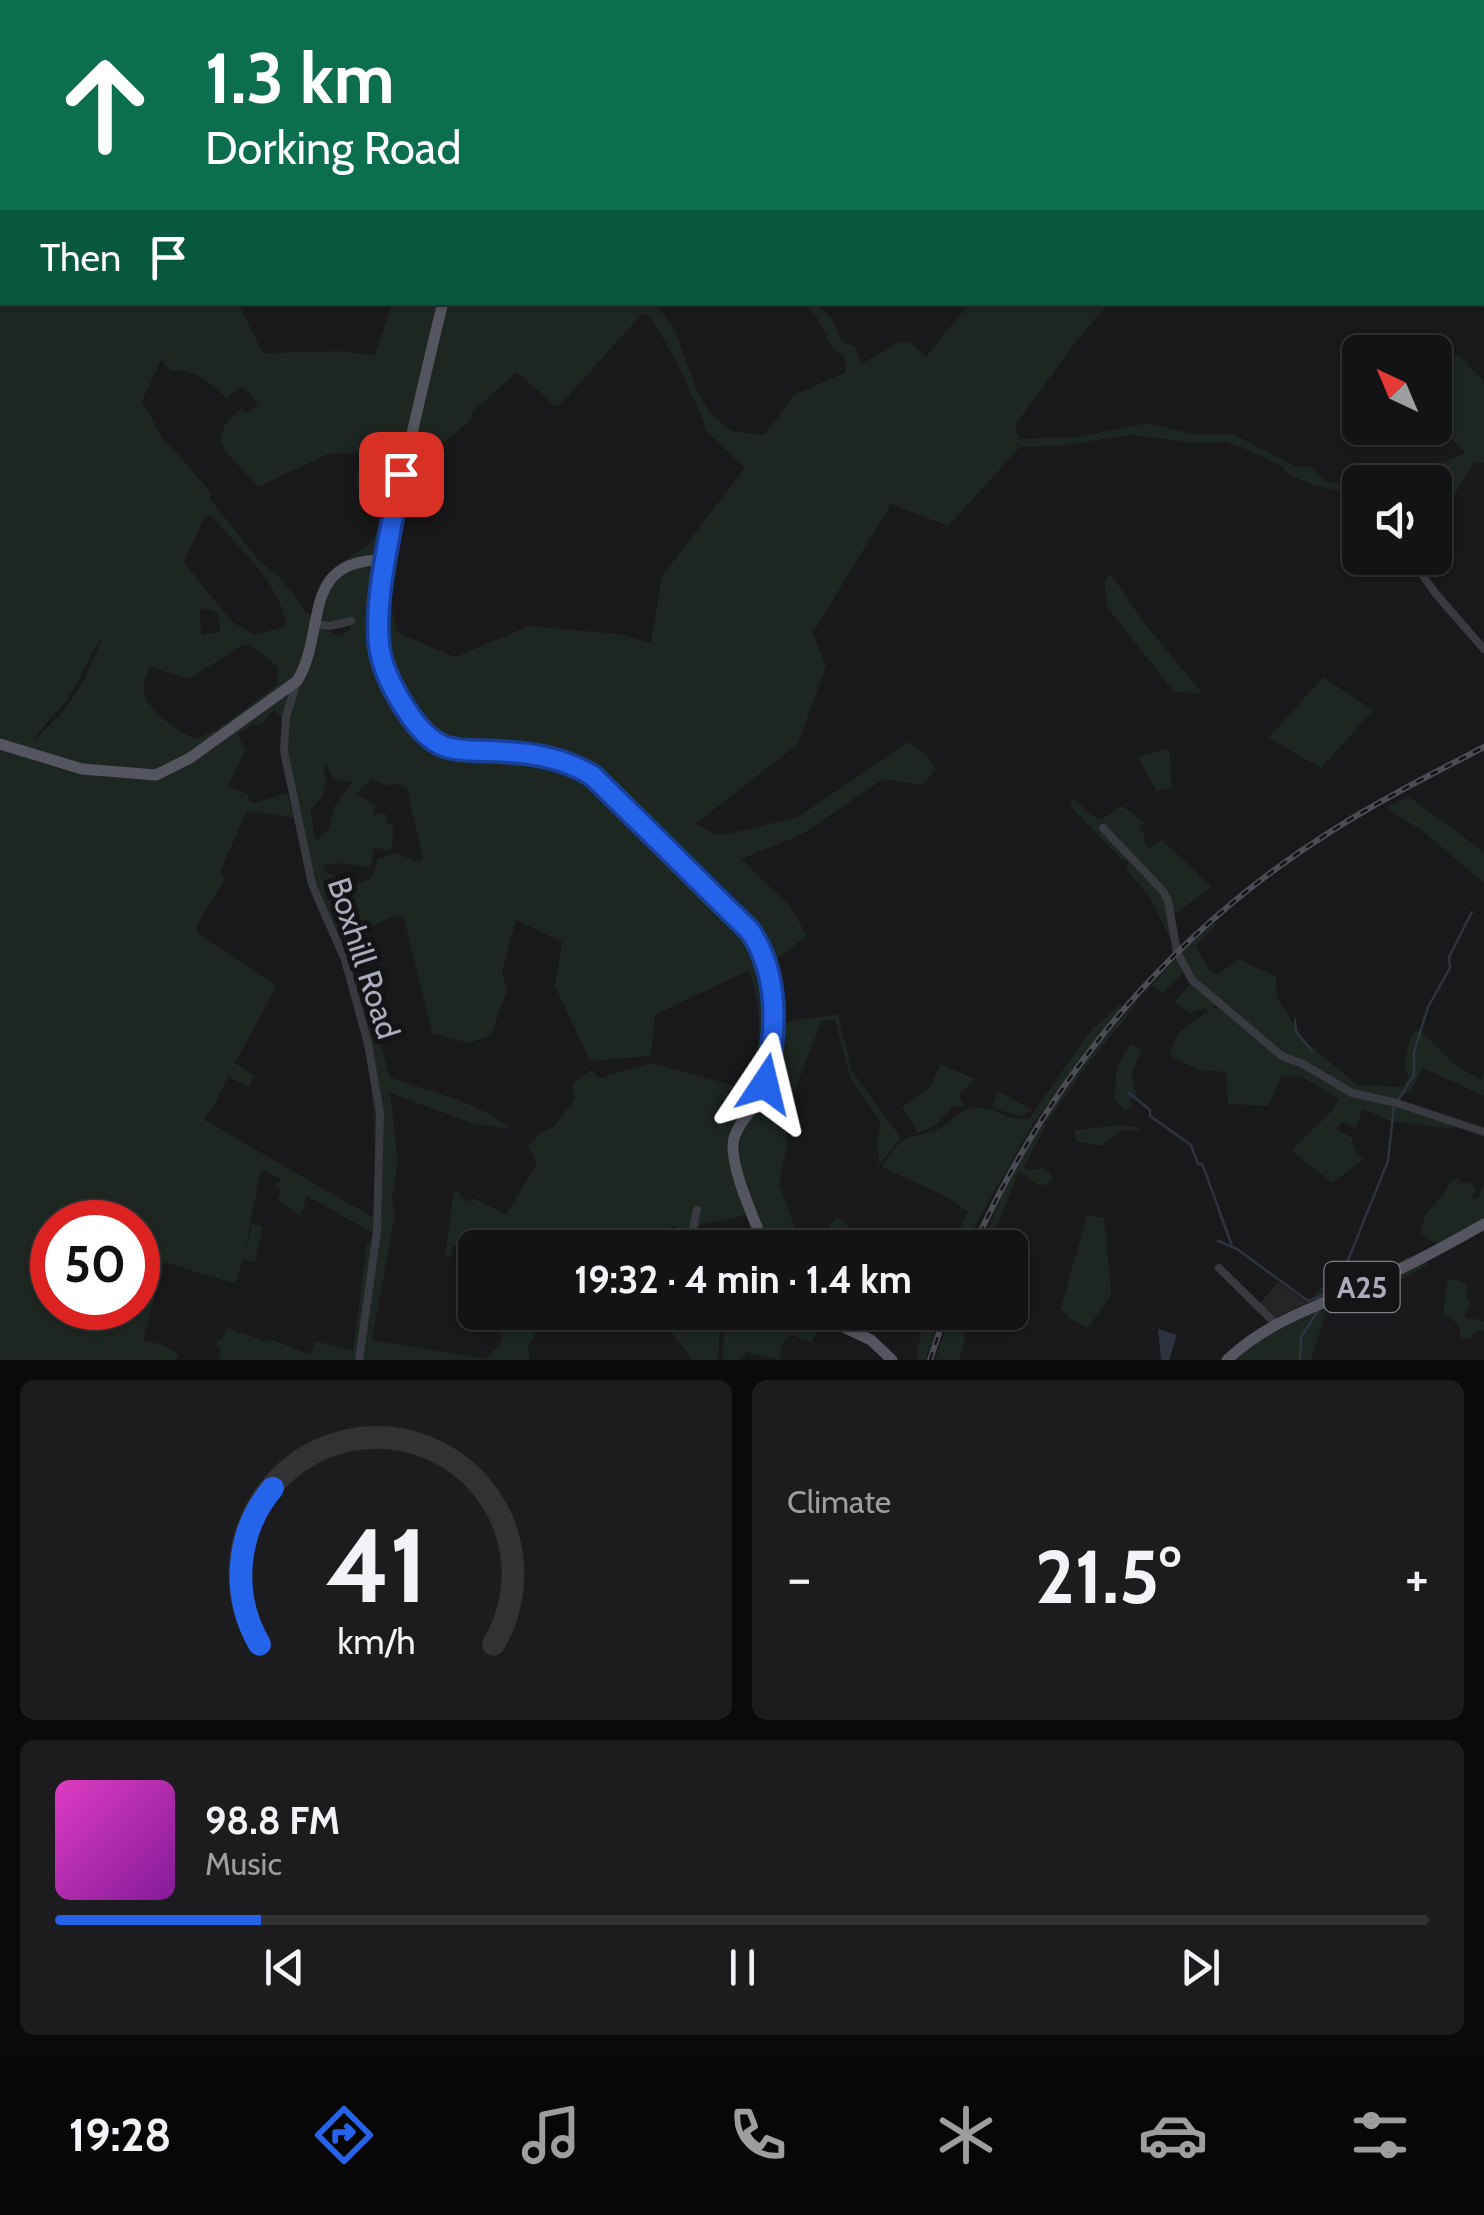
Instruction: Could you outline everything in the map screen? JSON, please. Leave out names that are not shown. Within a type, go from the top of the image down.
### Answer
[{"type":"main road","points":[[442,305],[404,459],[386,560],[379,642],[385,668],[408,712],[430,738],[469,750],[550,756],[593,776],[700,879],[762,948],[772,1002],[773,1045],[765,1084],[733,1144],[759,1230]]},
{"type":"main road","points":[[0,744],[82,769],[156,775],[190,758],[293,689],[310,654],[313,624],[332,578],[345,566],[364,560],[386,560]]},
{"type":"main road","points":[[364,560],[376,567],[383,582]]},
{"type":"main road","name":"A25","points":[[1227,1360],[1275,1324],[1402,1268],[1484,1224]]},
{"type":"main road","points":[[849,1330],[870,1340],[892,1360]]},
{"type":"street","points":[[1422,575],[1484,649]]},
{"type":"street","points":[[313,624],[330,626],[351,621]]},
{"type":"street","name":"Boxhill Road","points":[[293,689],[284,752],[305,855],[312,884],[345,960],[368,1044],[380,1113],[377,1232],[358,1360]]},
{"type":"street","points":[[1103,828],[1166,896],[1177,952],[1192,980],[1282,1056],[1352,1093],[1397,1103],[1484,1132]]},
{"type":"street","points":[[693,1230],[697,1210]]},
{"type":"street","points":[[1219,1268],[1275,1324]]},
{"type":"shaded area","points":[[0,305],[239,305],[263,353],[339,351],[375,355],[391,305],[657,305],[674,328],[697,391],[711,414],[731,431],[765,435],[794,395],[846,372],[845,357],[833,349],[816,316],[803,305],[818,305],[831,317],[842,342],[855,346],[861,364],[899,342],[910,342],[926,357],[967,305],[1107,305],[1015,425],[1019,439],[1076,437],[1148,423],[1193,434],[1233,434],[1296,467],[1311,467],[1327,482],[1342,485],[1342,491],[1316,486],[1251,451],[1225,442],[1197,443],[1129,435],[1060,446],[1020,447],[948,526],[891,504],[813,633],[826,666],[798,744],[695,824],[715,834],[727,834],[798,817],[909,742],[936,769],[922,785],[883,779],[801,835],[741,859],[790,906],[807,936],[776,959],[784,1022],[838,1014],[852,1071],[901,1138],[879,1165],[877,1142],[881,1122],[850,1078],[835,1020],[822,1020],[784,1118],[787,1145],[779,1183],[795,1230],[761,1230],[744,1180],[740,1138],[734,1131],[750,1214],[700,1225],[698,1230],[695,1230],[698,1206],[694,1208],[690,1230],[669,1224],[674,1230],[458,1230],[458,1247],[453,1245],[451,1257],[445,1257],[453,1194],[457,1190],[466,1202],[472,1198],[506,1214],[537,1164],[528,1146],[540,1133],[553,1127],[575,1099],[572,1084],[591,1070],[600,1078],[651,1063],[739,1087],[757,1044],[757,1002],[749,970],[655,1015],[651,1056],[590,1061],[555,986],[562,942],[516,920],[502,971],[507,991],[491,1035],[469,1043],[432,1034],[404,918],[395,915],[376,924],[354,948],[390,1077],[466,1103],[509,1127],[471,1123],[390,1093],[398,1161],[392,1199],[395,1215],[372,1340],[484,1359],[501,1344],[503,1330],[537,1330],[528,1346],[530,1360],[218,1360],[221,1350],[217,1342],[227,1328],[311,1355],[315,1341],[353,1351],[367,1243],[371,1243],[373,1233],[307,1196],[301,1216],[278,1200],[281,1189],[276,1187],[281,1179],[261,1170],[244,1255],[252,1224],[263,1227],[255,1262],[242,1259],[238,1279],[233,1283],[164,1262],[160,1277],[160,1200],[30,1200],[30,1330],[146,1330],[143,1341],[179,1354],[175,1360],[0,1360]],"holes":[[[641,315],[646,315],[671,352],[706,431],[745,468],[662,576],[651,643],[618,634],[529,626],[455,657],[398,633],[390,602],[392,552],[380,629],[379,578],[366,564],[336,582],[318,614],[327,623],[351,617],[350,629],[340,637],[318,626],[310,627],[311,615],[274,572],[260,562],[210,499],[211,493],[165,443],[142,401],[161,360],[171,371],[187,371],[202,377],[227,398],[240,386],[258,406],[247,413],[241,408],[224,426],[220,440],[258,487],[328,454],[386,451],[386,469],[358,469],[355,481],[359,493],[392,494],[401,461],[402,501],[413,502],[425,498],[426,486],[411,485],[417,466],[471,420],[472,412],[517,372],[555,406],[561,404]],[[205,516],[213,517],[268,582],[286,626],[255,635],[231,621],[184,562]],[[203,608],[218,613],[220,632],[202,635],[199,612]],[[103,637],[83,682],[64,711],[33,741],[69,697]],[[243,645],[250,645],[278,667],[277,685],[216,730],[194,739],[164,720],[147,700],[144,689],[150,667],[189,679]],[[274,710],[287,719],[285,736],[298,834],[310,889],[344,967],[361,1029],[374,1122],[374,1218],[203,1119],[214,1107],[228,1076],[248,1087],[255,1076],[235,1063],[277,986],[197,933],[197,925],[225,879],[220,872],[245,815],[249,811],[294,818],[287,793],[255,803],[250,802],[248,794],[228,786],[245,751],[238,734],[253,724],[261,725]],[[326,763],[334,780],[353,782],[335,805],[328,830],[316,841],[310,810],[322,797]],[[372,779],[387,786],[398,783],[407,789],[423,858],[419,862],[395,853],[378,859],[367,880],[342,884],[341,878],[324,872],[323,865],[345,863],[370,868],[374,848],[391,850],[394,827],[387,822],[386,814],[376,812],[372,816],[376,805],[356,794]],[[664,844],[742,921],[736,926],[660,847]]]},
{"type":"shaded area","points":[[1459,355],[1484,382],[1484,463],[1474,463],[1452,499],[1452,465],[1438,465],[1466,453],[1452,439],[1452,358]]},
{"type":"shaded area","points":[[388,512],[391,515],[384,548],[336,566],[372,542]]},
{"type":"shaded area","points":[[1111,574],[1141,619],[1202,693],[1174,692],[1107,607],[1105,581]]},
{"type":"shaded area","points":[[1323,677],[1373,710],[1321,768],[1269,738]]},
{"type":"shaded area","points":[[1169,748],[1172,787],[1157,791],[1137,757]]},
{"type":"shaded area","points":[[1408,796],[1484,852],[1484,883],[1424,832],[1386,808]]},
{"type":"shaded area","points":[[1074,798],[1101,820],[1122,806],[1144,822],[1139,829],[1148,847],[1142,852],[1162,840],[1212,887],[1172,916],[1171,940],[1150,898],[1126,868],[1129,861],[1121,859],[1069,805]]},
{"type":"shaded area","points":[[1214,923],[1217,925],[1195,946],[1211,972],[1219,974],[1238,959],[1276,976],[1277,998],[1303,1038],[1358,1085],[1403,1087],[1409,1077],[1408,1047],[1415,1030],[1419,1030],[1456,1065],[1481,1080],[1484,1074],[1484,1096],[1423,1068],[1398,1105],[1456,1127],[1391,1121],[1363,1109],[1356,1127],[1341,1122],[1337,1129],[1352,1138],[1354,1149],[1363,1160],[1332,1183],[1292,1151],[1339,1099],[1300,1076],[1282,1075],[1269,1106],[1228,1104],[1226,1072],[1198,1070],[1173,1058],[1170,1051],[1178,1033],[1208,1011],[1205,1008],[1190,1013],[1175,1002],[1191,983],[1215,1003],[1214,1008],[1220,1008],[1195,982],[1180,954]]},
{"type":"shaded area","points":[[1177,957],[1184,971],[1163,993],[1152,985],[1047,1122],[1043,1121],[1097,1046]]},
{"type":"shaded area","points":[[1122,1006],[1033,1124],[973,1230],[959,1230],[968,1212],[951,1199],[882,1167],[906,1138],[936,1130],[969,1109],[989,1109],[1029,1119],[1090,1031]]},
{"type":"shaded area","points":[[1132,1044],[1141,1049],[1132,1074],[1136,1095],[1130,1101],[1132,1107],[1125,1111],[1115,1099],[1116,1076]]},
{"type":"shaded area","points":[[941,1064],[975,1079],[958,1096],[965,1106],[953,1107],[936,1125],[918,1133],[902,1107],[929,1089]]},
{"type":"shaded area","points":[[998,1091],[1033,1110],[1020,1116],[992,1108]]},
{"type":"shaded area","points":[[1041,1123],[1046,1125],[1024,1167],[1044,1168],[1053,1177],[1048,1185],[1036,1184],[1019,1171],[996,1230],[987,1230],[1005,1187]]},
{"type":"shaded area","points":[[1137,1127],[1140,1131],[1121,1130],[1102,1146],[1075,1141],[1075,1130]]},
{"type":"shaded area","points":[[1458,1178],[1460,1183],[1470,1182],[1475,1189],[1472,1197],[1477,1200],[1484,1185],[1484,1219],[1418,1255],[1436,1244],[1421,1234],[1422,1225],[1450,1181]]},
{"type":"shaded area","points":[[1087,1215],[1104,1218],[1111,1288],[1110,1296],[1088,1328],[1069,1318],[1061,1308]]},
{"type":"shaded area","points":[[837,1217],[853,1230],[826,1230]]},
{"type":"shaded area","points":[[1412,1255],[1415,1258],[1316,1300],[1315,1294],[1343,1264],[1356,1270],[1366,1264],[1377,1272]]},
{"type":"shaded area","points":[[1426,1261],[1427,1265],[1407,1277],[1326,1311],[1311,1360],[1232,1360],[1258,1335]]},
{"type":"shaded area","points":[[1447,1281],[1467,1284],[1470,1304],[1465,1317],[1484,1321],[1484,1330],[1471,1339],[1460,1338],[1456,1323],[1443,1313]]},
{"type":"shaded area","points":[[1278,1282],[1307,1303],[1275,1318],[1260,1303]]},
{"type":"shaded area","points":[[1158,1329],[1177,1335],[1169,1360],[1161,1360]]},
{"type":"shaded area","points":[[670,1330],[719,1330],[718,1360],[692,1360]]},
{"type":"shaded area","points":[[724,1330],[816,1332],[812,1342],[790,1335],[782,1345],[779,1360],[747,1352],[741,1360],[723,1360]]},
{"type":"shaded area","points":[[922,1330],[936,1330],[926,1360],[916,1360]]},
{"type":"shaded area","points":[[945,1330],[963,1330],[965,1341],[959,1360],[935,1360]]},
{"type":"waterway","points":[[1398,1100],[1414,1075],[1414,1052],[1428,1007],[1450,968],[1449,957],[1472,912]]},
{"type":"waterway","points":[[1295,1020],[1296,1032],[1312,1051]]},
{"type":"waterway","points":[[1129,1093],[1150,1110],[1150,1116],[1191,1145],[1198,1164],[1202,1164],[1232,1246]]},
{"type":"waterway","points":[[1329,1294],[1346,1265],[1388,1161],[1394,1106]]},
{"type":"waterway","points":[[1218,1241],[1237,1249],[1308,1301],[1327,1293],[1327,1285],[1342,1272]]},
{"type":"waterway","points":[[1300,1360],[1301,1337],[1318,1311]]},
{"type":"railway","points":[[982,1230],[1039,1124],[1078,1067],[1167,962],[1218,915],[1330,832],[1484,747]]},
{"type":"railway","points":[[930,1360],[940,1330]]},
{"type":"route","points":[[401,474],[379,629],[380,654],[392,688],[414,721],[430,738],[446,746],[550,756],[593,776],[750,931],[762,948],[772,1002],[773,1045],[765,1084]]}]
